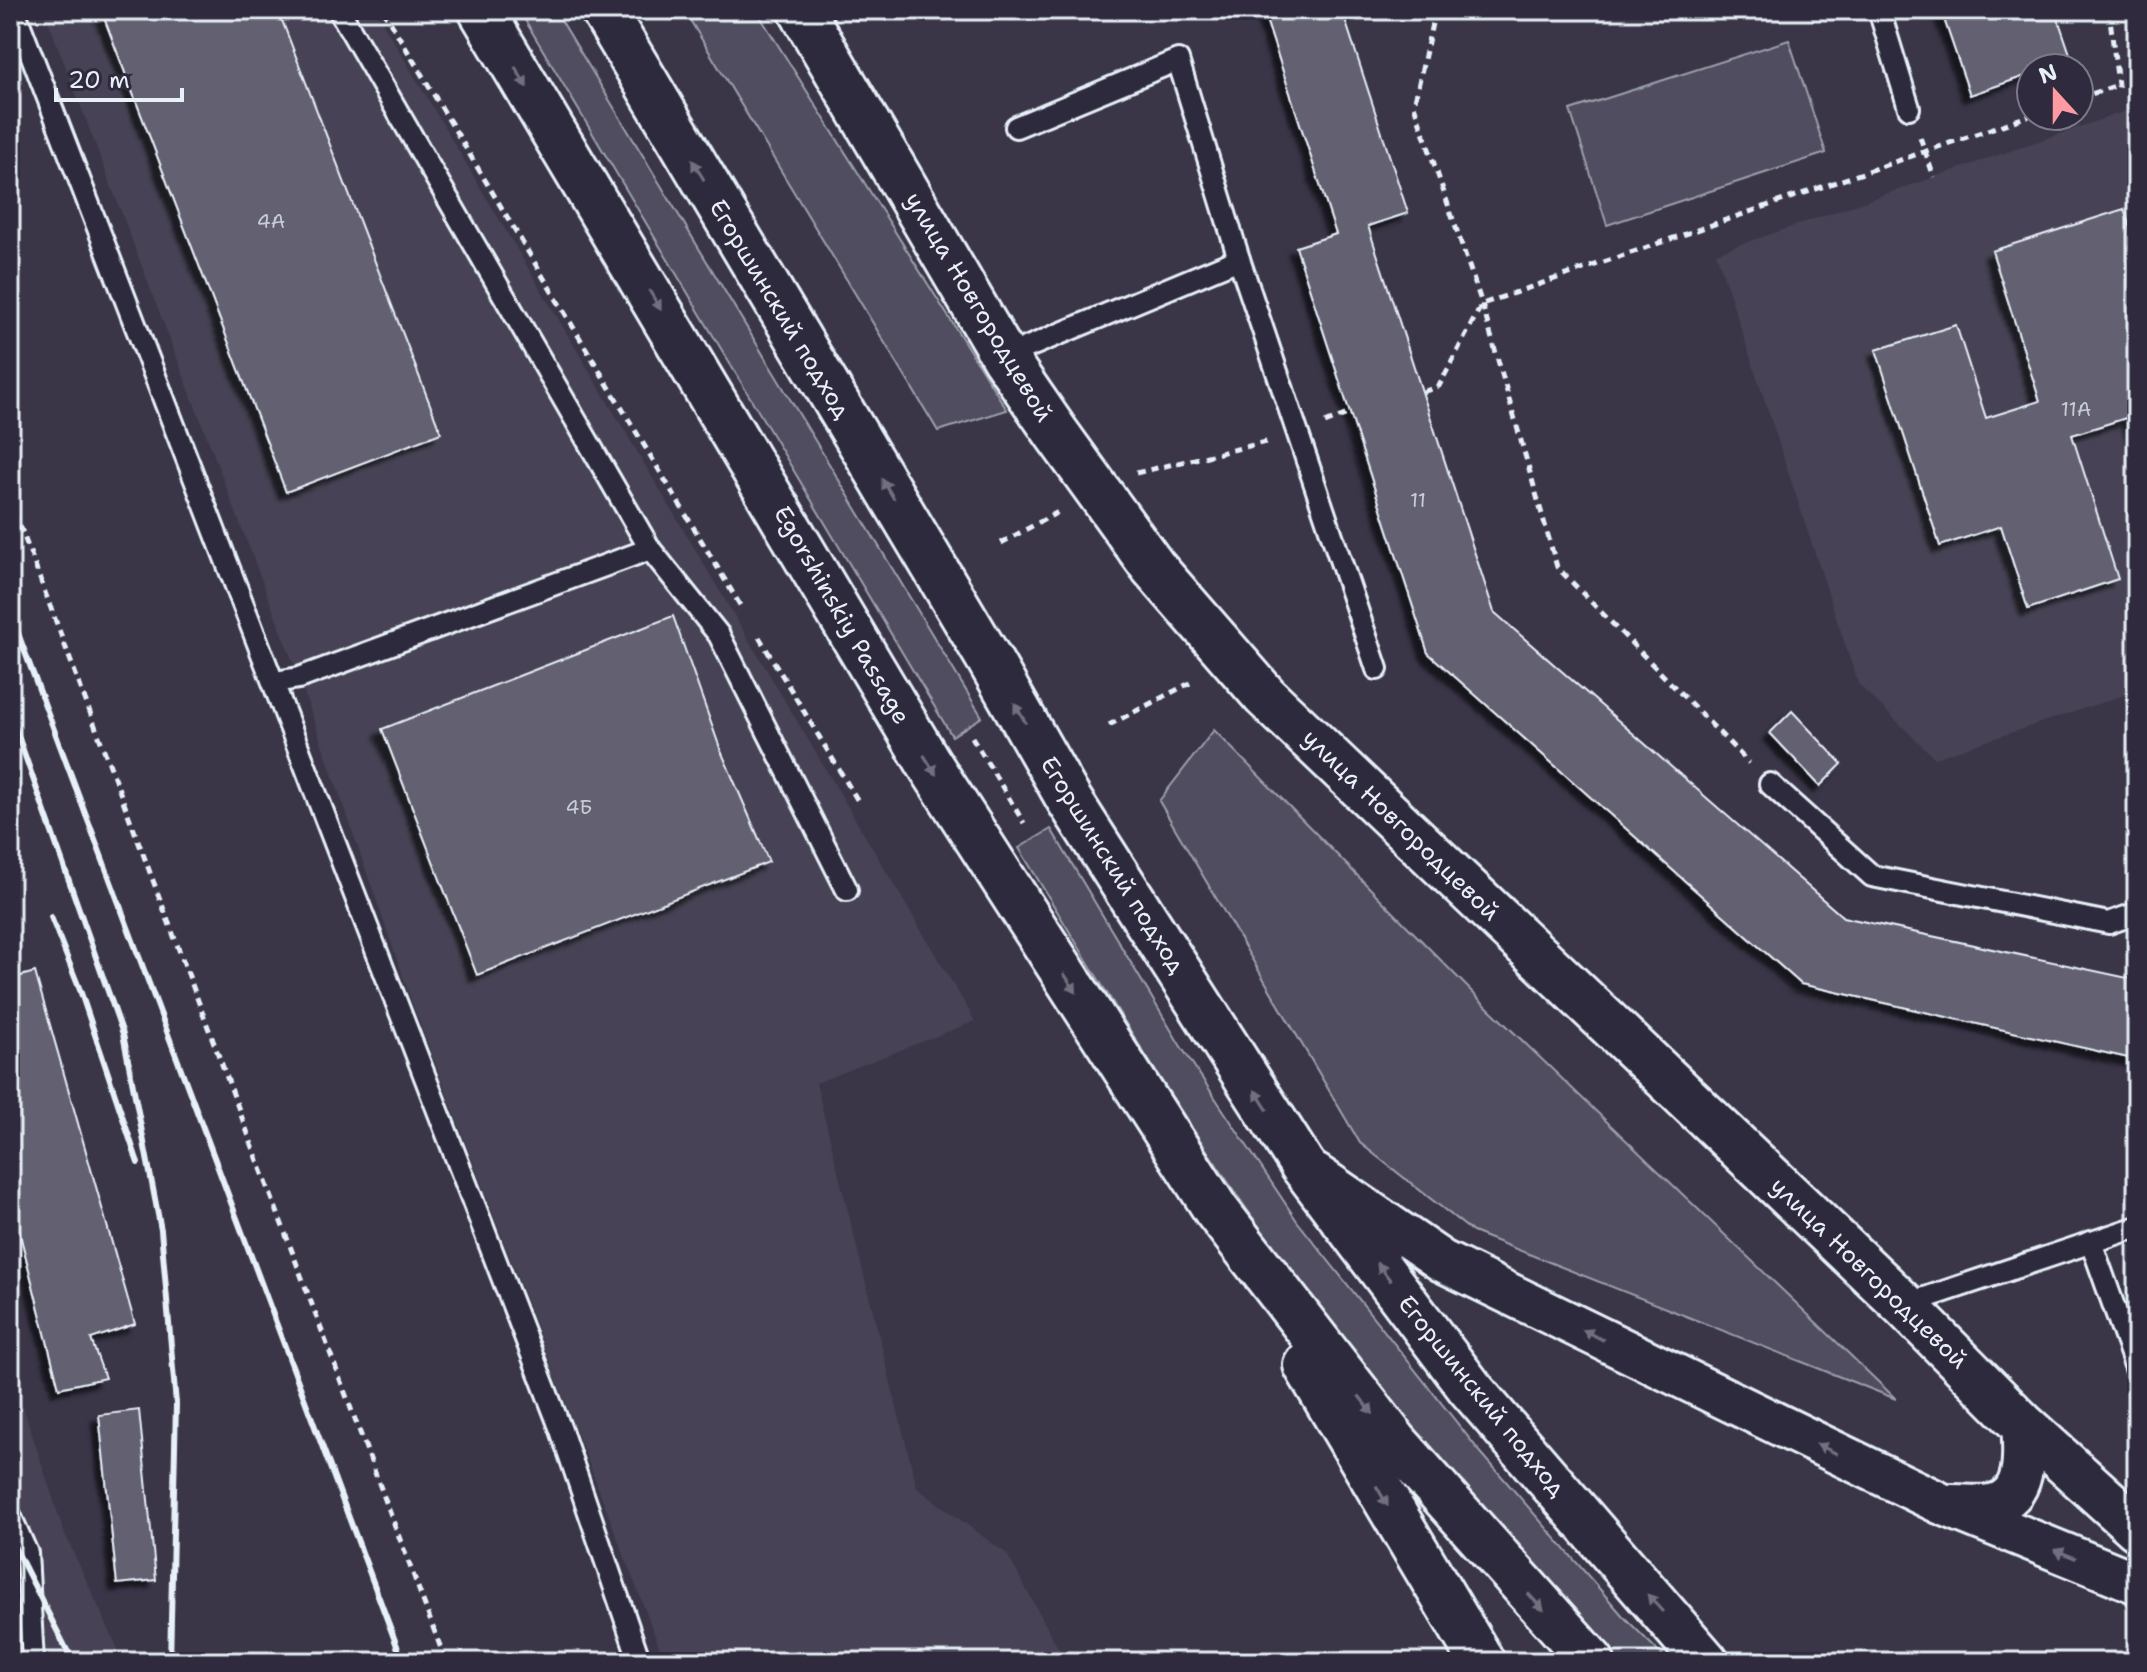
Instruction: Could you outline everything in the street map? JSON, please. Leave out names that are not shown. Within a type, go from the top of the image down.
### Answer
[{"type":"main road","name":"Egorshinskiy Passage","points":[[481,10],[928,762],[1216,1210]]},
{"type":"main road","name":"Егоршинский подход","points":[[603,10],[981,645],[1068,798],[1303,1166],[1470,1388],[1706,1662]]},
{"type":"main road","name":"улица Новгородцевой","points":[[801,10],[1004,357],[1153,567],[1265,696],[1904,1305],[2022,1424],[2137,1528]]},
{"type":"main road","points":[[1216,1210],[1482,1662]]},
{"type":"main road","points":[[1216,1210],[1396,1443],[1508,1572],[1592,1662]]},
{"type":"street","points":[[1303,1166],[1442,1261],[1942,1504],[2137,1583]]},
{"type":"street","points":[[1942,1504],[1993,1505],[2014,1491],[2023,1472],[2022,1424]]},
{"type":"lane","points":[[14,10],[561,1430],[640,1662]]},
{"type":"lane","points":[[339,10],[650,549],[719,635],[847,890]]},
{"type":"lane","points":[[1879,10],[1909,108]]},
{"type":"lane","points":[[1016,127],[1178,60],[1239,259],[1377,669]]},
{"type":"lane","points":[[1004,357],[1239,259]]},
{"type":"lane","points":[[275,682],[299,678],[650,549]]},
{"type":"lane","points":[[1770,784],[1872,876],[2109,923],[2137,913]]},
{"type":"lane","points":[[1904,1305],[2137,1227]]},
{"type":"lane","points":[[2091,1242],[2137,1371]]},
{"type":"lane","points":[[10,1515],[27,1553],[33,1662]]},
{"type":"path","points":[[383,10],[744,612],[719,635]]},
{"type":"path","points":[[1435,10],[1414,105],[1482,304],[1557,567],[1770,784]]},
{"type":"path","points":[[2109,10],[2118,85]]},
{"type":"path","points":[[2095,93],[2137,82]]},
{"type":"path","points":[[1909,108],[1934,177]]},
{"type":"path","points":[[1423,392],[1439,386],[1482,304],[2015,120]]},
{"type":"path","points":[[1131,474],[1298,434],[1350,413]]},
{"type":"path","points":[[10,499],[446,1662]]},
{"type":"path","points":[[1001,543],[1067,508]]},
{"type":"path","points":[[752,625],[858,801]]},
{"type":"path","points":[[1109,725],[1190,683]]},
{"type":"path","points":[[972,737],[1024,823]]},
{"type":"shaded area","points":[[44,10],[375,10],[975,1021],[816,1083],[917,1488],[1007,1554],[1066,1662],[665,1662],[414,1008],[299,678]]},
{"type":"shaded area","points":[[519,10],[555,10],[982,717],[952,736]]},
{"type":"shaded area","points":[[684,10],[756,10],[1007,410],[938,431]]},
{"type":"shaded area","points":[[1789,40],[1826,153],[1607,225],[1570,110]]},
{"type":"shaded area","points":[[2137,107],[2137,691],[1935,758],[1858,684],[1716,253],[2065,132],[2095,132],[2095,122]]},
{"type":"shaded area","points":[[1214,730],[1480,1000],[1896,1399],[1473,1232],[1360,1143],[1159,801]]},
{"type":"shaded area","points":[[1051,829],[1180,1045],[1297,1221],[1477,1448],[1623,1616],[1669,1662],[1619,1662],[1600,1644],[1429,1447],[1308,1294],[1171,1096],[1019,848]]},
{"type":"shaded area","points":[[10,1367],[64,1532],[124,1662],[10,1662]]},
{"type":"building","points":[[101,10],[278,10],[441,433],[286,492]]},
{"type":"building","points":[[1263,10],[1342,10],[1408,213],[1368,226],[1494,612],[1843,917],[2137,980],[2137,1060],[1801,984],[1428,653],[1296,247],[1336,234]]},
{"type":"building","points":[[1941,10],[2055,10],[2069,52],[2015,52],[2015,80],[1970,95]]},
{"type":"building","points":[[2124,209],[2137,250],[2137,443],[2129,417],[2072,435],[2118,579],[2028,609],[2001,526],[1940,546],[1876,350],[1956,325],[1986,418],[2040,401],[1992,251]]},
{"type":"building","points":[[673,616],[721,751],[769,862],[477,975],[382,729]]},
{"type":"building","points":[[1792,711],[1842,764],[1820,786],[1770,733]]},
{"type":"building","points":[[35,972],[135,1324],[91,1339],[105,1378],[59,1388],[10,1195],[10,979]]},
{"type":"building","points":[[139,1410],[156,1580],[117,1584],[99,1415]]},
{"type":"railway","points":[[10,612],[403,1662]]},
{"type":"railway","points":[[10,713],[123,1034],[161,1230],[176,1404],[170,1662]]},
{"type":"railway","points":[[51,917],[80,990],[138,1163]]},
{"type":"railway","points":[[10,1538],[73,1662]]}]
